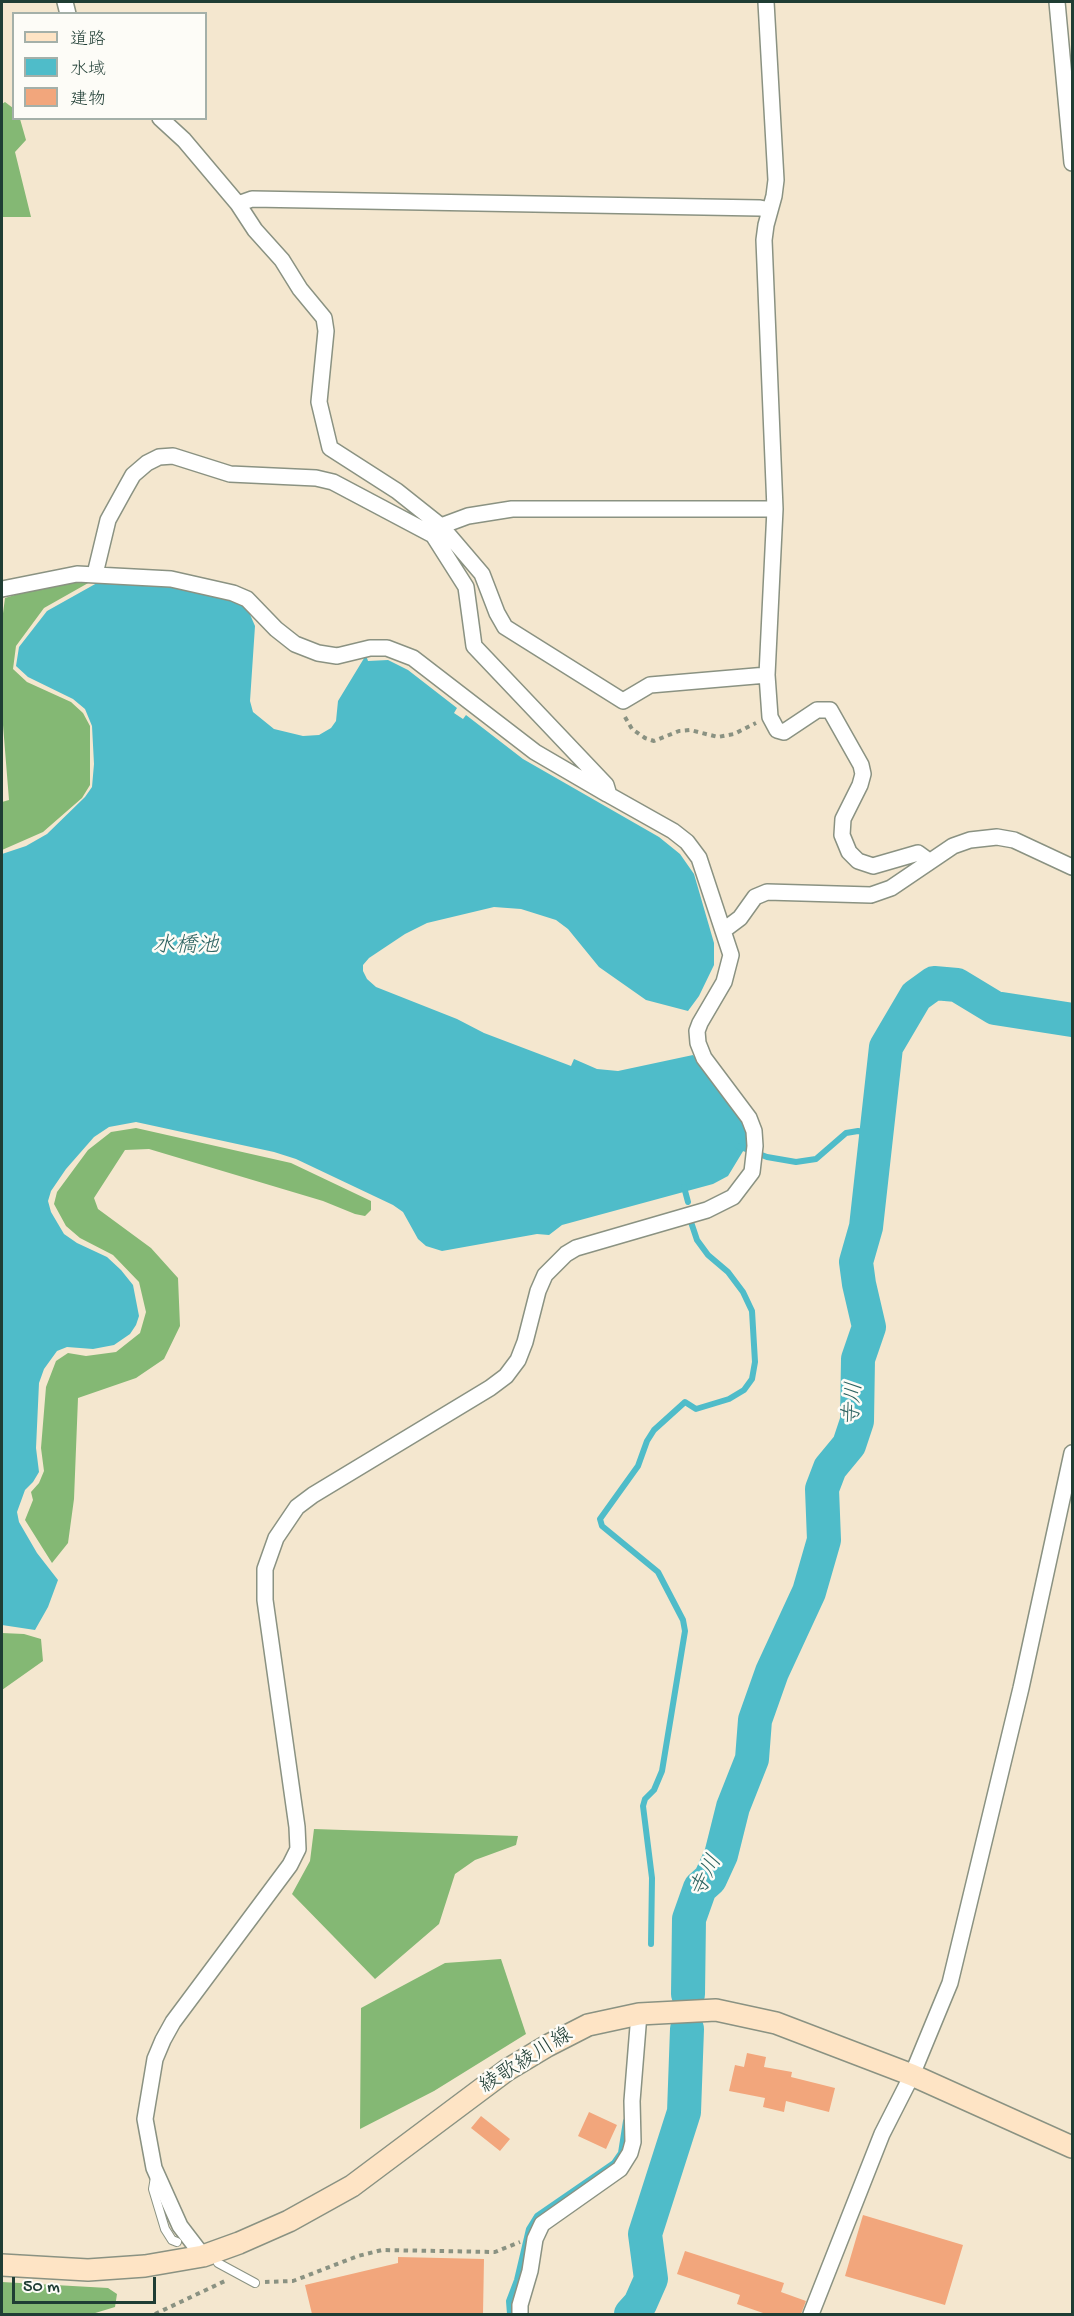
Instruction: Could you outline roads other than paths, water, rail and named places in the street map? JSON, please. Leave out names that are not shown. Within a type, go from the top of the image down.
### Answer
[{"type":"main road","name":"綾歌綾川線","points":[[2,2265],[88,2270],[210,2260],[289,2221],[352,2186],[507,2070],[547,2046],[588,2025],[639,2014],[716,2010],[776,2023],[912,2075],[1072,2146]]},
{"type":"street","points":[[766,2],[776,180],[764,240],[775,509],[767,675],[770,717],[777,730],[784,732],[817,711],[830,710],[861,765],[863,774],[860,786],[843,819],[842,835],[849,852],[858,861],[873,866],[918,853],[929,861]]},
{"type":"street","points":[[1057,2],[1072,163]]},
{"type":"street","points":[[162,120],[184,140],[238,204],[255,230],[282,260],[300,290],[324,318],[326,331],[319,402],[330,448],[339,456],[397,491],[482,574],[496,613],[505,627],[623,701],[650,685],[767,675]]},
{"type":"street","points":[[238,204],[252,199],[770,210]]},
{"type":"street","points":[[95,574],[108,520],[133,475],[147,463],[159,457],[173,456],[230,474],[316,478],[333,483],[437,530],[466,587],[474,646],[606,785],[609,795]]},
{"type":"street","points":[[437,530],[468,516],[512,509],[775,509]]},
{"type":"street","points":[[2,589],[77,574],[171,579],[233,593],[247,599],[276,629],[295,644],[318,653],[337,656],[370,648],[387,648],[413,658],[535,752],[673,831],[687,842],[699,858],[724,930],[730,955],[729,969],[724,982],[700,1023],[698,1042],[704,1058],[749,1118],[754,1131],[753,1172],[734,1197],[707,1209],[576,1248],[566,1254],[545,1275],[538,1291],[522,1351],[506,1376],[314,1495],[297,1508],[276,1538],[265,1569],[265,1600],[297,1827],[298,1849],[290,1865],[173,2022],[155,2059],[145,2119],[147,2139],[156,2173],[180,2226],[210,2260]]},
{"type":"street","points":[[724,930],[740,918],[755,897],[767,892],[871,895],[891,888],[953,846],[970,840],[997,837],[1014,840],[1072,867]]},
{"type":"street","points":[[810,2314],[882,2134],[912,2075],[950,1983],[1021,1688],[1072,1453]]},
{"type":"street","points":[[520,2314],[520,2305],[536,2239],[542,2224],[620,2169],[630,2153],[633,2142],[632,2101],[639,2014]]},
{"type":"lane","points":[[156,2173],[153,2189],[165,2229],[172,2240],[177,2242]]},
{"type":"lane","points":[[210,2260],[255,2283]]},
{"type":"water","name":"水橋池","points":[[97,583],[167,585],[218,596],[246,605],[255,626],[250,701],[253,712],[274,729],[303,736],[319,735],[331,728],[336,721],[338,701],[366,655],[368,661],[388,660],[408,670],[457,708],[454,713],[463,719],[466,715],[523,759],[659,837],[680,854],[694,874],[714,943],[714,965],[699,996],[688,1011],[646,1000],[599,967],[568,929],[556,920],[521,909],[494,907],[427,923],[405,934],[369,958],[363,965],[363,971],[367,979],[376,987],[457,1019],[484,1033],[571,1066],[574,1059],[597,1069],[618,1071],[693,1055],[744,1124],[748,1143],[728,1176],[713,1184],[562,1225],[549,1235],[537,1234],[442,1251],[426,1246],[418,1239],[403,1212],[393,1205],[296,1159],[274,1152],[136,1122],[109,1127],[94,1137],[66,1169],[51,1191],[48,1201],[51,1212],[64,1234],[77,1243],[107,1257],[133,1285],[139,1316],[130,1334],[114,1345],[93,1349],[67,1347],[57,1351],[44,1369],[39,1383],[36,1448],[39,1472],[25,1490],[17,1512],[19,1522],[37,1553],[58,1580],[48,1607],[35,1630],[2,1625],[2,854],[26,846],[47,834],[85,797],[92,787],[94,764],[92,726],[85,709],[73,699],[28,677],[16,666],[19,647],[47,611]]},
{"type":"waterway","name":"寺川","points":[[688,1994],[689,1919],[700,1888],[710,1879],[721,1855],[733,1807],[752,1759],[755,1720],[772,1672],[809,1592],[824,1540],[822,1489],[830,1468],[849,1445],[857,1421],[858,1359],[869,1327],[856,1262],[866,1227],[886,1047],[916,996],[934,983],[957,985],[995,1008],[1072,1020]]},
{"type":"waterway","points":[[738,1146],[767,1157],[796,1162],[816,1159],[846,1133],[858,1131],[876,1135]]},
{"type":"waterway","points":[[684,1187],[688,1202]]},
{"type":"waterway","points":[[651,1944],[652,1878],[643,1806],[645,1799],[654,1790],[662,1771],[685,1631],[683,1620],[658,1572],[602,1526],[600,1519],[638,1466],[647,1441],[654,1430],[685,1402],[696,1409],[729,1399],[744,1390],[752,1379],[755,1362],[752,1311],[743,1292],[728,1272],[708,1255],[697,1240],[691,1222]]},
{"type":"waterway","name":"寺川","points":[[631,2314],[640,2304],[651,2279],[645,2234],[684,2112],[687,2029]]},
{"type":"waterway","points":[[510,2314],[509,2301],[517,2280],[529,2229],[537,2216],[614,2163],[621,2153],[626,2121]]}]
